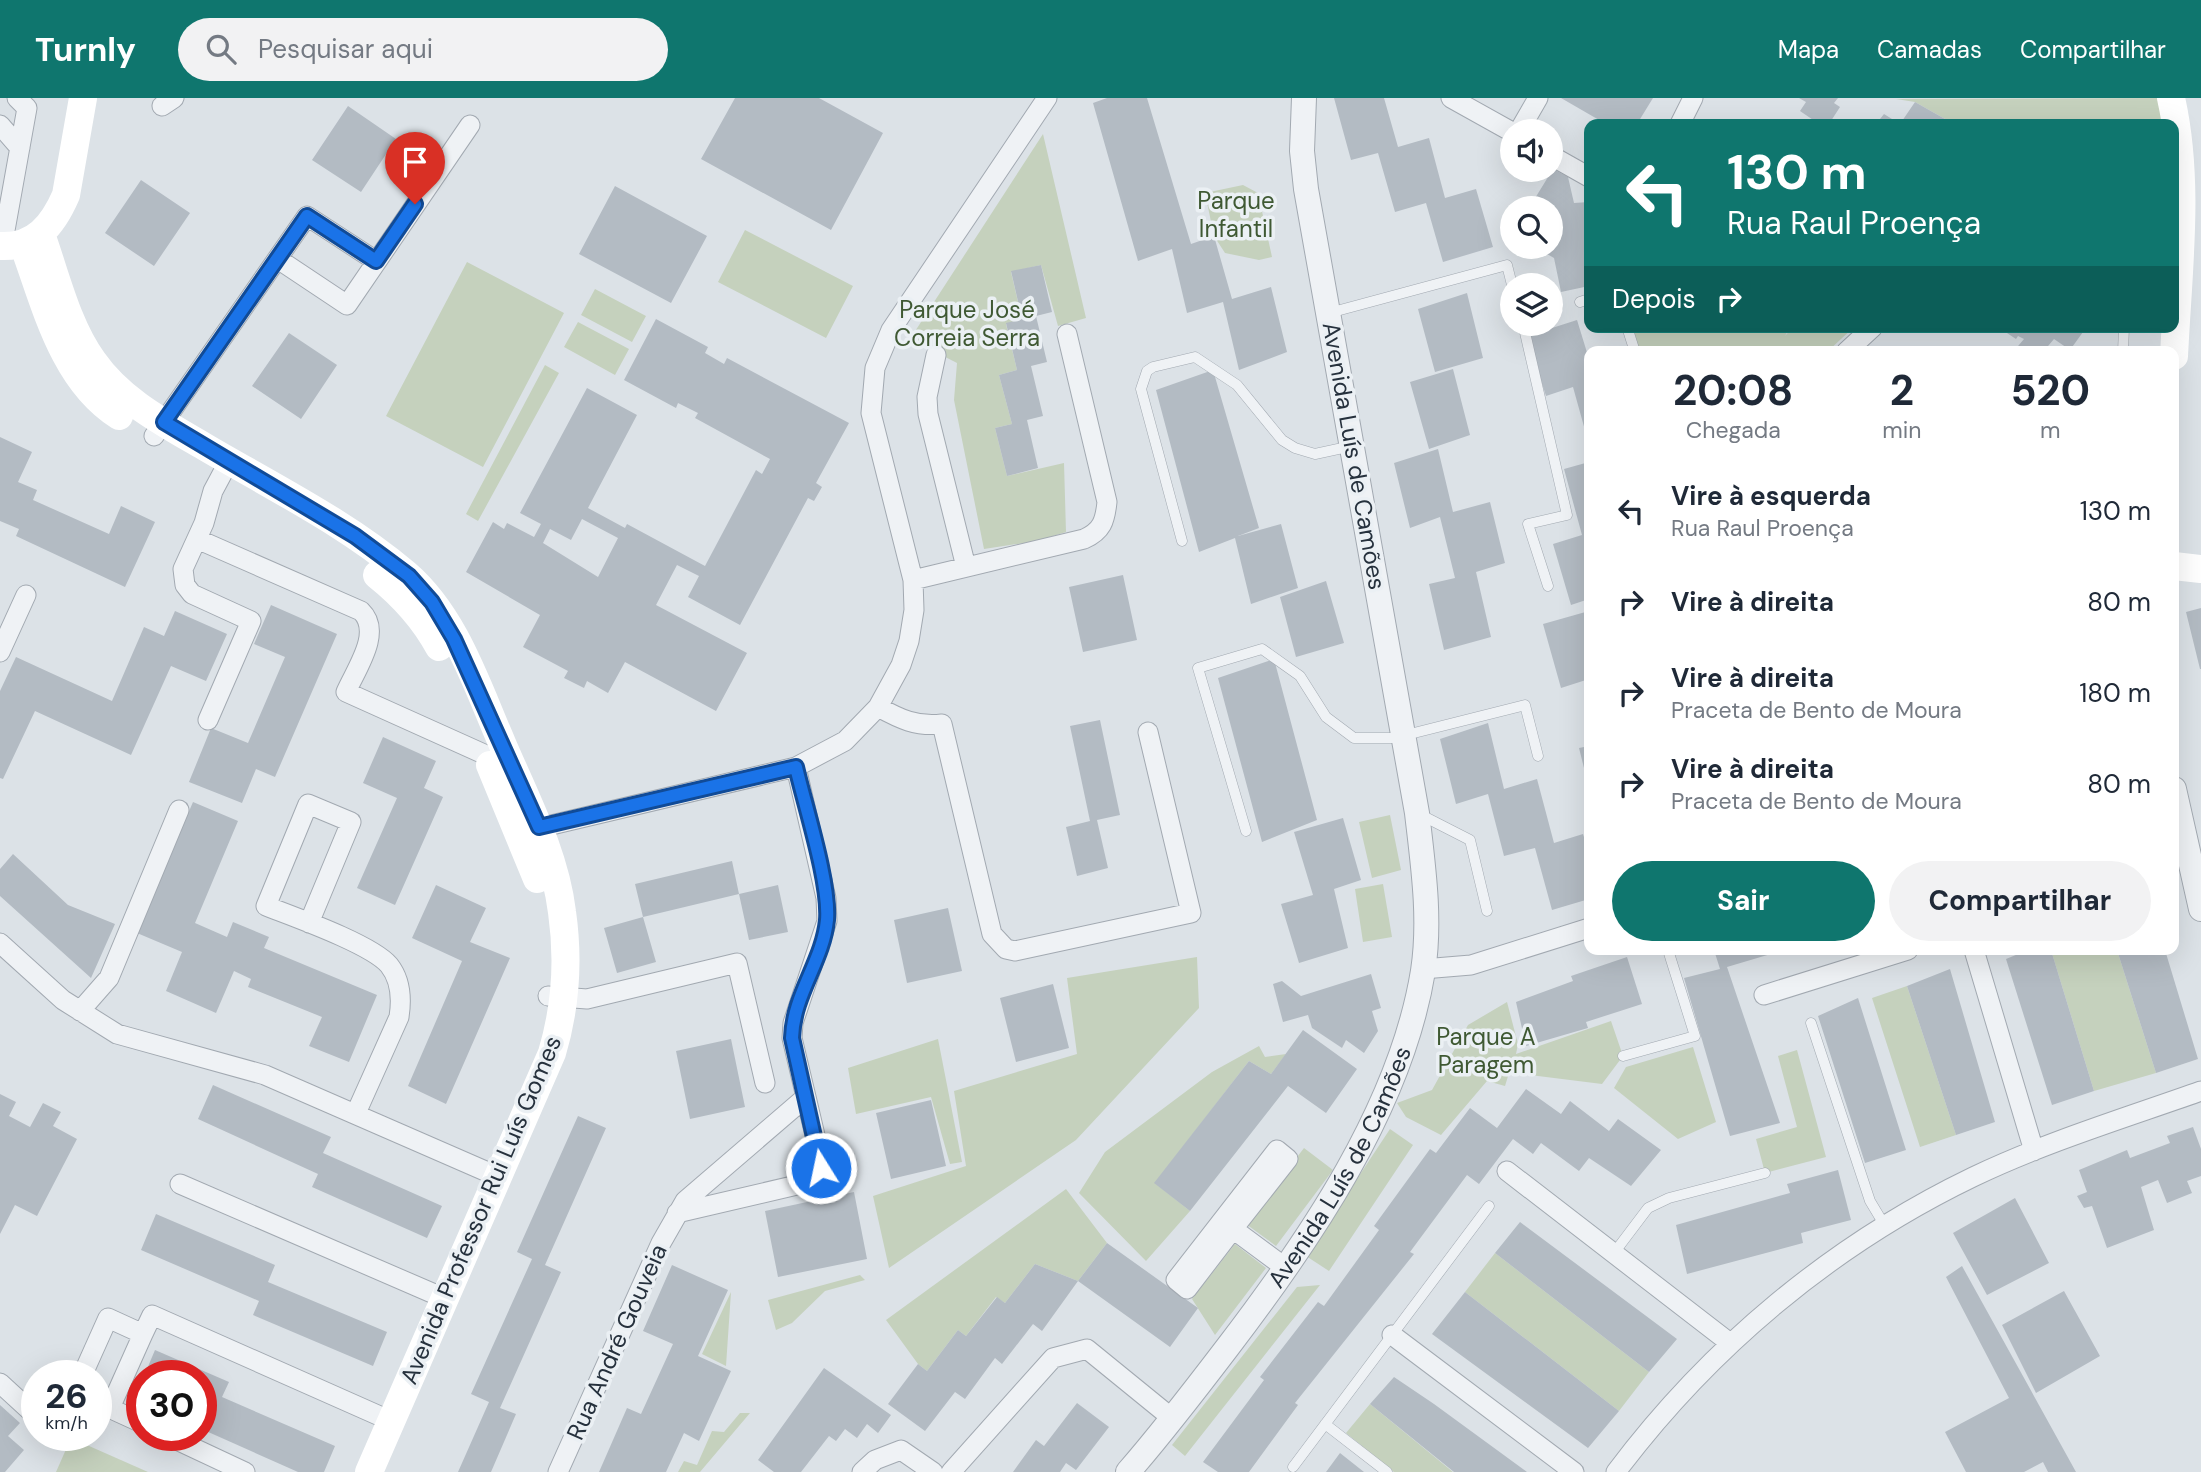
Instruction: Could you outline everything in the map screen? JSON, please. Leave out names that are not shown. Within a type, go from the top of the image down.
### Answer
[{"type":"main road","points":[[16,243],[52,223],[66,195],[83,98]]},
{"type":"main road","points":[[2171,98],[2173,119]]},
{"type":"main road","points":[[2179,181],[2182,210],[2179,265]]},
{"type":"main road","name":"Avenida Professor Rui Luís Gomes","points":[[16,243],[63,349],[85,385],[115,412],[159,429],[225,469],[395,589],[437,645],[486,755],[529,830]]},
{"type":"main road","name":"Avenida Professor Rui Luís Gomes","points":[[225,469],[355,536],[409,576],[432,602],[454,639],[562,909],[567,967],[556,997],[551,1054],[491,1173],[383,1418],[369,1472]]},
{"type":"main road","points":[[2179,567],[2201,569]]},
{"type":"main road","name":"Avenida Professor Rui Luís Gomes","points":[[348,1472],[383,1418]]},
{"type":"street","points":[[16,243],[20,148],[27,108],[17,98]]},
{"type":"street","points":[[529,830],[796,767],[845,741],[878,707],[901,665],[909,641],[914,610],[913,580],[871,413],[875,368],[891,330],[1047,98]]},
{"type":"street","name":"Avenida Luís de Camões","points":[[1128,1472],[1173,1419],[1287,1269],[1349,1168],[1395,1071],[1414,1016],[1423,970],[1425,880],[1418,813],[1328,313],[1302,152],[1304,98]]},
{"type":"street","points":[[1451,98],[1500,125]]},
{"type":"street","points":[[1526,119],[1538,98]]},
{"type":"street","points":[[1682,119],[1693,98]]},
{"type":"street","points":[[0,125],[20,148]]},
{"type":"street","points":[[278,259],[347,305],[470,125]]},
{"type":"street","points":[[1563,162],[1584,174]]},
{"type":"street","points":[[159,429],[307,216],[376,261]]},
{"type":"street","points":[[1852,346],[1867,333]]},
{"type":"street","points":[[913,580],[1084,539],[1096,533],[1105,522],[1107,502],[1067,334]]},
{"type":"street","points":[[936,355],[927,397],[928,414],[966,567]]},
{"type":"street","points":[[208,720],[251,621],[192,594],[185,585],[183,569],[225,469]]},
{"type":"street","points":[[197,539],[361,611],[368,617],[370,638],[346,692],[486,755]]},
{"type":"street","points":[[0,652],[26,595]]},
{"type":"street","points":[[878,707],[907,722],[923,726],[942,724],[992,934],[1006,949],[1015,951],[1191,913],[1148,732]]},
{"type":"street","points":[[677,1213],[814,1181],[821,1161],[792,1038],[793,1023],[827,921],[826,898],[796,767]]},
{"type":"street","points":[[309,923],[351,822],[308,804],[266,905],[377,955],[387,963],[399,984],[402,1001],[399,1017],[356,1113]]},
{"type":"street","points":[[80,1011],[108,978],[179,810]]},
{"type":"street","points":[[2179,811],[2201,909]]},
{"type":"street","points":[[1423,970],[1471,965],[1584,930]]},
{"type":"street","points":[[0,943],[63,1000],[117,1034],[265,1075],[491,1173]]},
{"type":"street","points":[[1764,995],[1892,955]]},
{"type":"street","points":[[1975,955],[2034,1151]]},
{"type":"street","points":[[556,997],[587,999],[737,962],[765,1083]]},
{"type":"street","points":[[1616,1472],[1669,1405],[1730,1343],[1796,1286],[1885,1226],[1963,1183],[2034,1151],[2201,1091]]},
{"type":"street","name":"Rua André Gouveia","points":[[558,1472],[661,1242],[677,1213],[702,1184],[806,1097]]},
{"type":"street","points":[[1277,1150],[1288,1159],[1233,1229],[1187,1289],[1176,1280],[1277,1150]]},
{"type":"street","points":[[1507,1171],[1730,1343]]},
{"type":"street","points":[[180,1184],[437,1295]]},
{"type":"street","points":[[1233,1229],[1287,1269]]},
{"type":"street","points":[[112,1389],[152,1315],[383,1418]]},
{"type":"street","points":[[89,1360],[108,1318],[143,1334]]},
{"type":"street","points":[[1392,1335],[1574,1472]]},
{"type":"street","points":[[951,1472],[1053,1358],[1087,1349],[1173,1419]]},
{"type":"street","points":[[0,1383],[21,1402]]},
{"type":"street","points":[[862,1472],[875,1460],[901,1450],[933,1472]]},
{"type":"street","points":[[200,1451],[245,1472]]},
{"type":"lane","points":[[1328,313],[1507,265],[1509,273]]},
{"type":"lane","points":[[1526,336],[1567,515],[1528,524],[1548,586]]},
{"type":"lane","points":[[1182,541],[1141,389],[1143,379],[1153,367],[1195,357],[1237,385],[1282,440],[1296,448],[1315,454],[1352,446]]},
{"type":"lane","points":[[1246,831],[1198,668],[1262,649],[1300,676],[1326,717],[1354,738],[1404,736],[1525,705],[1538,756]]},
{"type":"lane","points":[[1418,813],[1470,841],[1487,911]]},
{"type":"lane","points":[[1623,1056],[1695,1036],[1670,955]]},
{"type":"lane","points":[[1811,1023],[1870,1201],[1885,1226]]},
{"type":"lane","points":[[1614,1253],[1648,1208],[1669,1198],[1765,1173]]},
{"type":"lane","points":[[1293,1467],[1489,1206]]},
{"type":"lane","points":[[1325,1424],[1387,1472]]},
{"type":"green space","points":[[2165,98],[2170,119],[1945,119],[1915,102],[1896,99]]},
{"type":"green space","name":"Parque José Correia Serra","points":[[1043,134],[1086,318],[1058,326],[1041,265],[1011,272],[1022,319],[1006,324],[1017,370],[999,375],[1012,424],[995,428],[1007,476],[1064,463],[1066,532],[1037,541],[984,549],[954,400],[957,363],[910,339]]},
{"type":"green space","name":"Parque Infantil","points":[[1243,185],[1258,193],[1272,257],[1259,260],[1225,253],[1214,236],[1205,193]]},
{"type":"green space","points":[[745,230],[853,286],[826,338],[718,282]]},
{"type":"green space","points":[[467,262],[564,313],[483,467],[386,416]]},
{"type":"green space","points":[[595,289],[646,316],[632,342],[581,315]]},
{"type":"green space","points":[[578,322],[629,349],[615,375],[564,347]]},
{"type":"green space","points":[[1629,333],[1787,333],[1785,336],[1788,333],[1848,333],[1833,346],[1633,346]]},
{"type":"green space","points":[[545,365],[559,373],[478,521],[466,514]]},
{"type":"green space","points":[[1390,815],[1401,870],[1372,878],[1359,822]]},
{"type":"green space","points":[[1383,884],[1392,937],[1363,942],[1355,889]]},
{"type":"green space","points":[[2053,955],[2119,955],[2156,1073],[2094,1091]]},
{"type":"green space","points":[[1197,957],[1199,1008],[1076,1140],[889,1268],[873,1196],[966,1166],[954,1091],[1077,1054],[1067,978]]},
{"type":"green space","points":[[1907,986],[1956,1135],[1920,1147],[1872,998]]},
{"type":"green space","name":"Parque A Paragem","points":[[1507,1002],[1518,1044],[1516,1054],[1611,1021],[1623,1056],[1602,1084],[1513,1073],[1513,1060],[1505,1086],[1487,1081],[1441,1135],[1406,1117],[1397,1103],[1432,1090],[1468,1025]]},
{"type":"green space","points":[[938,1039],[962,1162],[950,1164],[931,1097],[856,1114],[848,1068]]},
{"type":"green space","points":[[1259,1046],[1265,1057],[1286,1054],[1271,1074],[1249,1061],[1155,1183],[1190,1211],[1146,1261],[1079,1193],[1105,1152],[1212,1072]]},
{"type":"green space","points":[[1693,1047],[1716,1122],[1678,1139],[1614,1088],[1626,1067]]},
{"type":"green space","points":[[1797,1050],[1826,1157],[1765,1173],[1756,1139],[1797,1127],[1778,1056]]},
{"type":"green space","points":[[1390,1129],[1413,1145],[1329,1271],[1306,1256]]},
{"type":"green space","points":[[1304,1148],[1333,1170],[1276,1246],[1246,1224]]},
{"type":"green space","points":[[1066,1189],[1107,1243],[1078,1281],[1035,1264],[1005,1303],[996,1297],[966,1336],[958,1330],[927,1371],[918,1364],[886,1320]]},
{"type":"green space","points":[[1235,1244],[1266,1268],[1215,1335],[1192,1299]]},
{"type":"green space","points":[[1495,1253],[1649,1372],[1619,1411],[1465,1292]]},
{"type":"green space","points":[[860,1275],[865,1280],[825,1291],[792,1323],[776,1330],[768,1300]]},
{"type":"green space","points":[[1320,1285],[1185,1456],[1172,1445],[1297,1287]]},
{"type":"green space","points":[[731,1292],[726,1366],[702,1354]]},
{"type":"green space","points":[[1370,1404],[1453,1472],[1394,1472],[1346,1433]]},
{"type":"green space","points":[[740,1413],[750,1413],[700,1472],[678,1472],[684,1461],[697,1465],[712,1431],[724,1432]]},
{"type":"green space","points":[[65,1451],[100,1451],[148,1472],[56,1472]]},
{"type":"building","points":[[735,98],[819,98],[883,133],[831,230],[701,159]]},
{"type":"building","points":[[1107,98],[1147,98],[1191,244],[1214,236],[1232,299],[1271,287],[1287,352],[1239,370],[1223,302],[1187,313],[1172,249],[1138,261],[1093,103]]},
{"type":"building","points":[[1334,98],[1384,98],[1398,147],[1429,138],[1445,198],[1476,189],[1493,247],[1443,262],[1426,203],[1395,212],[1378,153],[1351,160]]},
{"type":"building","points":[[1561,98],[1653,98],[1640,119],[1597,119]]},
{"type":"building","points":[[1799,98],[1838,98],[1834,103],[1840,107],[1832,119],[1812,119],[1800,111],[1806,102]]},
{"type":"building","points":[[1915,102],[1945,119],[1903,119]]},
{"type":"building","points":[[348,106],[396,139],[361,192],[312,160]]},
{"type":"building","points":[[1563,174],[1568,177],[1574,203],[1584,202],[1584,287],[1563,292],[1563,273],[1557,273],[1554,259],[1563,259],[1563,196],[1536,196],[1545,182],[1563,182]]},
{"type":"building","points":[[141,180],[190,213],[154,266],[105,233]]},
{"type":"building","points":[[615,186],[707,236],[671,303],[579,254]]},
{"type":"building","points":[[1041,265],[1052,312],[1036,316],[1047,362],[1031,366],[1043,416],[1027,420],[1038,468],[1007,476],[995,428],[1012,424],[999,375],[1017,370],[1006,323],[1022,319],[1011,271]]},
{"type":"building","points":[[1467,293],[1483,358],[1435,372],[1418,309]]},
{"type":"building","points":[[656,319],[708,347],[705,353],[724,364],[727,358],[849,423],[816,483],[822,487],[814,501],[808,498],[740,625],[688,597],[699,576],[677,565],[656,605],[747,653],[716,711],[625,662],[608,693],[587,681],[584,688],[564,678],[568,671],[523,647],[540,615],[466,572],[493,522],[504,529],[507,523],[534,537],[541,524],[520,513],[587,388],[637,415],[588,508],[625,528],[627,524],[705,566],[756,470],[762,474],[770,459],[695,418],[698,413],[678,403],[676,408],[624,380]],"holes":[[[582,519],[618,538],[598,577],[543,543],[550,529],[571,540]]]},
{"type":"building","points":[[1577,320],[1585,346],[1584,427],[1573,387],[1546,396],[1527,336],[1563,336],[1563,324]]},
{"type":"building","points":[[289,333],[337,365],[301,419],[252,386]]},
{"type":"building","points":[[2007,333],[2082,333],[2073,346],[2064,346],[2054,339],[2048,346],[2018,346],[2024,339],[2018,336],[2016,339]]},
{"type":"building","points":[[1453,369],[1470,435],[1429,449],[1410,382]]},
{"type":"building","points":[[1213,370],[1259,528],[1238,536],[1281,524],[1298,588],[1251,604],[1235,538],[1199,552],[1156,390]]},
{"type":"building","points":[[0,437],[32,452],[18,482],[37,490],[33,500],[109,534],[121,506],[155,522],[125,587],[16,536],[19,529],[0,521]]},
{"type":"building","points":[[1438,449],[1453,512],[1490,502],[1505,563],[1476,572],[1491,637],[1444,650],[1429,584],[1455,578],[1440,517],[1410,528],[1394,463]]},
{"type":"building","points":[[1584,463],[1584,601],[1571,605],[1553,544],[1582,535],[1564,469]]},
{"type":"building","points":[[1123,575],[1137,640],[1083,652],[1069,587]]},
{"type":"building","points":[[1326,581],[1344,643],[1296,657],[1280,597]]},
{"type":"building","points":[[271,605],[337,634],[275,777],[256,769],[242,803],[189,782],[211,728],[248,743],[285,657],[254,644]]},
{"type":"building","points":[[2201,608],[2201,669],[2200,669],[2186,612]]},
{"type":"building","points":[[175,611],[227,634],[206,681],[171,666],[131,755],[35,711],[3,779],[0,778],[0,691],[16,657],[112,701],[144,627],[164,636]]},
{"type":"building","points":[[1584,612],[1584,681],[1561,688],[1543,624]]},
{"type":"building","points":[[1274,659],[1317,820],[1262,842],[1218,678]]},
{"type":"building","points":[[1100,720],[1120,815],[1097,820],[1108,868],[1077,876],[1066,827],[1090,821],[1070,726]]},
{"type":"building","points":[[1488,723],[1504,789],[1537,779],[1554,843],[1583,834],[1584,900],[1552,910],[1535,848],[1504,856],[1488,794],[1456,804],[1440,739]]},
{"type":"building","points":[[383,737],[436,761],[424,788],[443,797],[395,905],[357,888],[397,798],[363,783]]},
{"type":"building","points":[[1584,747],[1584,768],[1579,748]]},
{"type":"building","points":[[193,802],[238,821],[195,923],[227,937],[233,922],[269,937],[264,948],[377,995],[349,1062],[309,1046],[322,1017],[248,987],[251,979],[234,971],[216,1013],[166,991],[182,952],[137,933]]},
{"type":"building","points":[[1343,818],[1361,880],[1334,889],[1348,948],[1299,963],[1281,904],[1313,895],[1294,832]]},
{"type":"building","points":[[13,854],[68,905],[115,924],[91,978],[0,896],[0,869]]},
{"type":"building","points":[[732,861],[739,894],[643,917],[635,884]]},
{"type":"building","points":[[436,885],[486,908],[470,942],[510,958],[446,1104],[408,1086],[462,961],[412,938]]},
{"type":"building","points":[[778,885],[788,932],[749,940],[739,894]]},
{"type":"building","points":[[948,908],[962,971],[907,983],[894,920]]},
{"type":"building","points":[[643,917],[656,962],[617,973],[604,928]]},
{"type":"building","points":[[1716,955],[1768,955],[1727,967],[1780,1123],[1730,1136],[1684,978],[1720,969]]},
{"type":"building","points":[[2016,955],[2053,955],[2094,1091],[2052,1105],[2006,959]]},
{"type":"building","points":[[2119,955],[2167,955],[2198,1059],[2156,1073]]},
{"type":"building","points":[[1627,957],[1642,1004],[1586,1022],[1588,1028],[1526,1046],[1516,1002],[1573,981],[1571,976]]},
{"type":"building","points":[[1950,969],[1995,1122],[1956,1135],[1907,986]]},
{"type":"building","points":[[1371,974],[1381,1008],[1372,1011],[1378,1031],[1364,1053],[1346,1040],[1342,1048],[1312,1028],[1308,1015],[1283,1022],[1273,984],[1282,981],[1301,996]]},
{"type":"building","points":[[1053,984],[1069,1048],[1016,1062],[1000,998]]},
{"type":"building","points":[[1858,998],[1906,1150],[1865,1163],[1818,1016]]},
{"type":"building","points":[[1303,1030],[1357,1069],[1326,1113],[1288,1086],[1190,1211],[1154,1183],[1249,1061],[1271,1074]]},
{"type":"building","points":[[731,1039],[745,1107],[690,1119],[676,1051]]},
{"type":"building","points":[[213,1085],[331,1137],[323,1153],[442,1206],[427,1238],[312,1187],[318,1174],[198,1119]]},
{"type":"building","points":[[1526,1089],[1561,1114],[1570,1101],[1609,1131],[1618,1119],[1661,1150],[1631,1186],[1589,1158],[1579,1171],[1541,1143],[1533,1154],[1513,1139],[1479,1184],[1467,1175],[1410,1252],[1414,1254],[1295,1403],[1298,1405],[1249,1472],[1218,1472],[1203,1462],[1264,1380],[1260,1377],[1318,1302],[1324,1306],[1379,1230],[1374,1226],[1430,1149],[1436,1153],[1470,1108],[1497,1128]]},
{"type":"building","points":[[0,1094],[16,1102],[9,1116],[30,1127],[43,1103],[61,1112],[53,1126],[77,1139],[37,1216],[15,1205],[0,1234]]},
{"type":"building","points":[[931,1100],[946,1166],[891,1179],[876,1113]]},
{"type":"building","points":[[578,1116],[606,1128],[545,1265],[561,1272],[500,1408],[516,1414],[491,1472],[458,1472],[489,1402],[471,1394],[532,1259],[517,1252]]},
{"type":"building","points":[[2193,1127],[2201,1149],[2201,1176],[2187,1181],[2192,1193],[2167,1203],[2158,1180],[2141,1187],[2154,1230],[2107,1248],[2092,1206],[2084,1208],[2077,1196],[2087,1192],[2079,1170],[2127,1150],[2130,1158],[2170,1143],[2167,1136]]},
{"type":"building","points":[[1838,1170],[1851,1220],[1801,1233],[1803,1243],[1687,1274],[1676,1225],[1790,1193],[1787,1184]]},
{"type":"building","points":[[854,1192],[867,1259],[778,1277],[765,1211]]},
{"type":"building","points":[[2015,1198],[2049,1263],[1987,1295],[1953,1233]]},
{"type":"building","points":[[156,1214],[275,1265],[268,1282],[387,1332],[373,1366],[253,1315],[259,1301],[141,1250]]},
{"type":"building","points":[[1520,1222],[1677,1339],[1649,1372],[1495,1253]]},
{"type":"building","points":[[1107,1243],[1198,1308],[1170,1347],[1078,1281]]},
{"type":"building","points":[[1035,1264],[1078,1281],[1042,1331],[1033,1324],[1002,1364],[995,1358],[965,1399],[955,1392],[925,1431],[888,1404],[918,1364],[927,1371],[958,1330],[966,1336],[997,1297],[1005,1303]]},
{"type":"building","points":[[672,1265],[728,1290],[698,1356],[731,1371],[699,1441],[684,1433],[666,1472],[599,1472],[627,1408],[641,1414],[673,1344],[643,1331]]},
{"type":"building","points":[[1962,1266],[2076,1472],[2048,1472],[2043,1462],[2024,1472],[1966,1472],[1945,1432],[2009,1398],[1946,1277]]},
{"type":"building","points":[[2064,1291],[2100,1356],[2036,1393],[2002,1325]]},
{"type":"building","points":[[1465,1292],[1619,1411],[1588,1448],[1432,1334]]},
{"type":"building","points":[[155,1350],[178,1360],[151,1360]]},
{"type":"building","points":[[824,1368],[891,1415],[878,1433],[867,1424],[857,1438],[845,1429],[836,1441],[829,1436],[801,1472],[774,1472],[758,1460]]},
{"type":"building","points":[[217,1377],[229,1382],[222,1397],[335,1446],[324,1472],[298,1472],[217,1436]]},
{"type":"building","points":[[1394,1377],[1527,1472],[1454,1472],[1370,1404]]},
{"type":"building","points":[[1077,1403],[1109,1427],[1076,1470],[1066,1463],[1060,1472],[1013,1472],[1036,1440],[1044,1446]]},
{"type":"building","points":[[0,1405],[20,1423],[8,1436],[23,1451],[5,1472],[0,1472]]},
{"type":"building","points":[[1340,1453],[1364,1472],[1326,1472]]},
{"type":"route","points":[[415,204],[376,261],[307,216],[164,422],[355,536],[409,576],[432,602],[454,639],[539,827],[796,767],[826,898],[827,921],[796,1007],[792,1038],[821,1168]]}]
